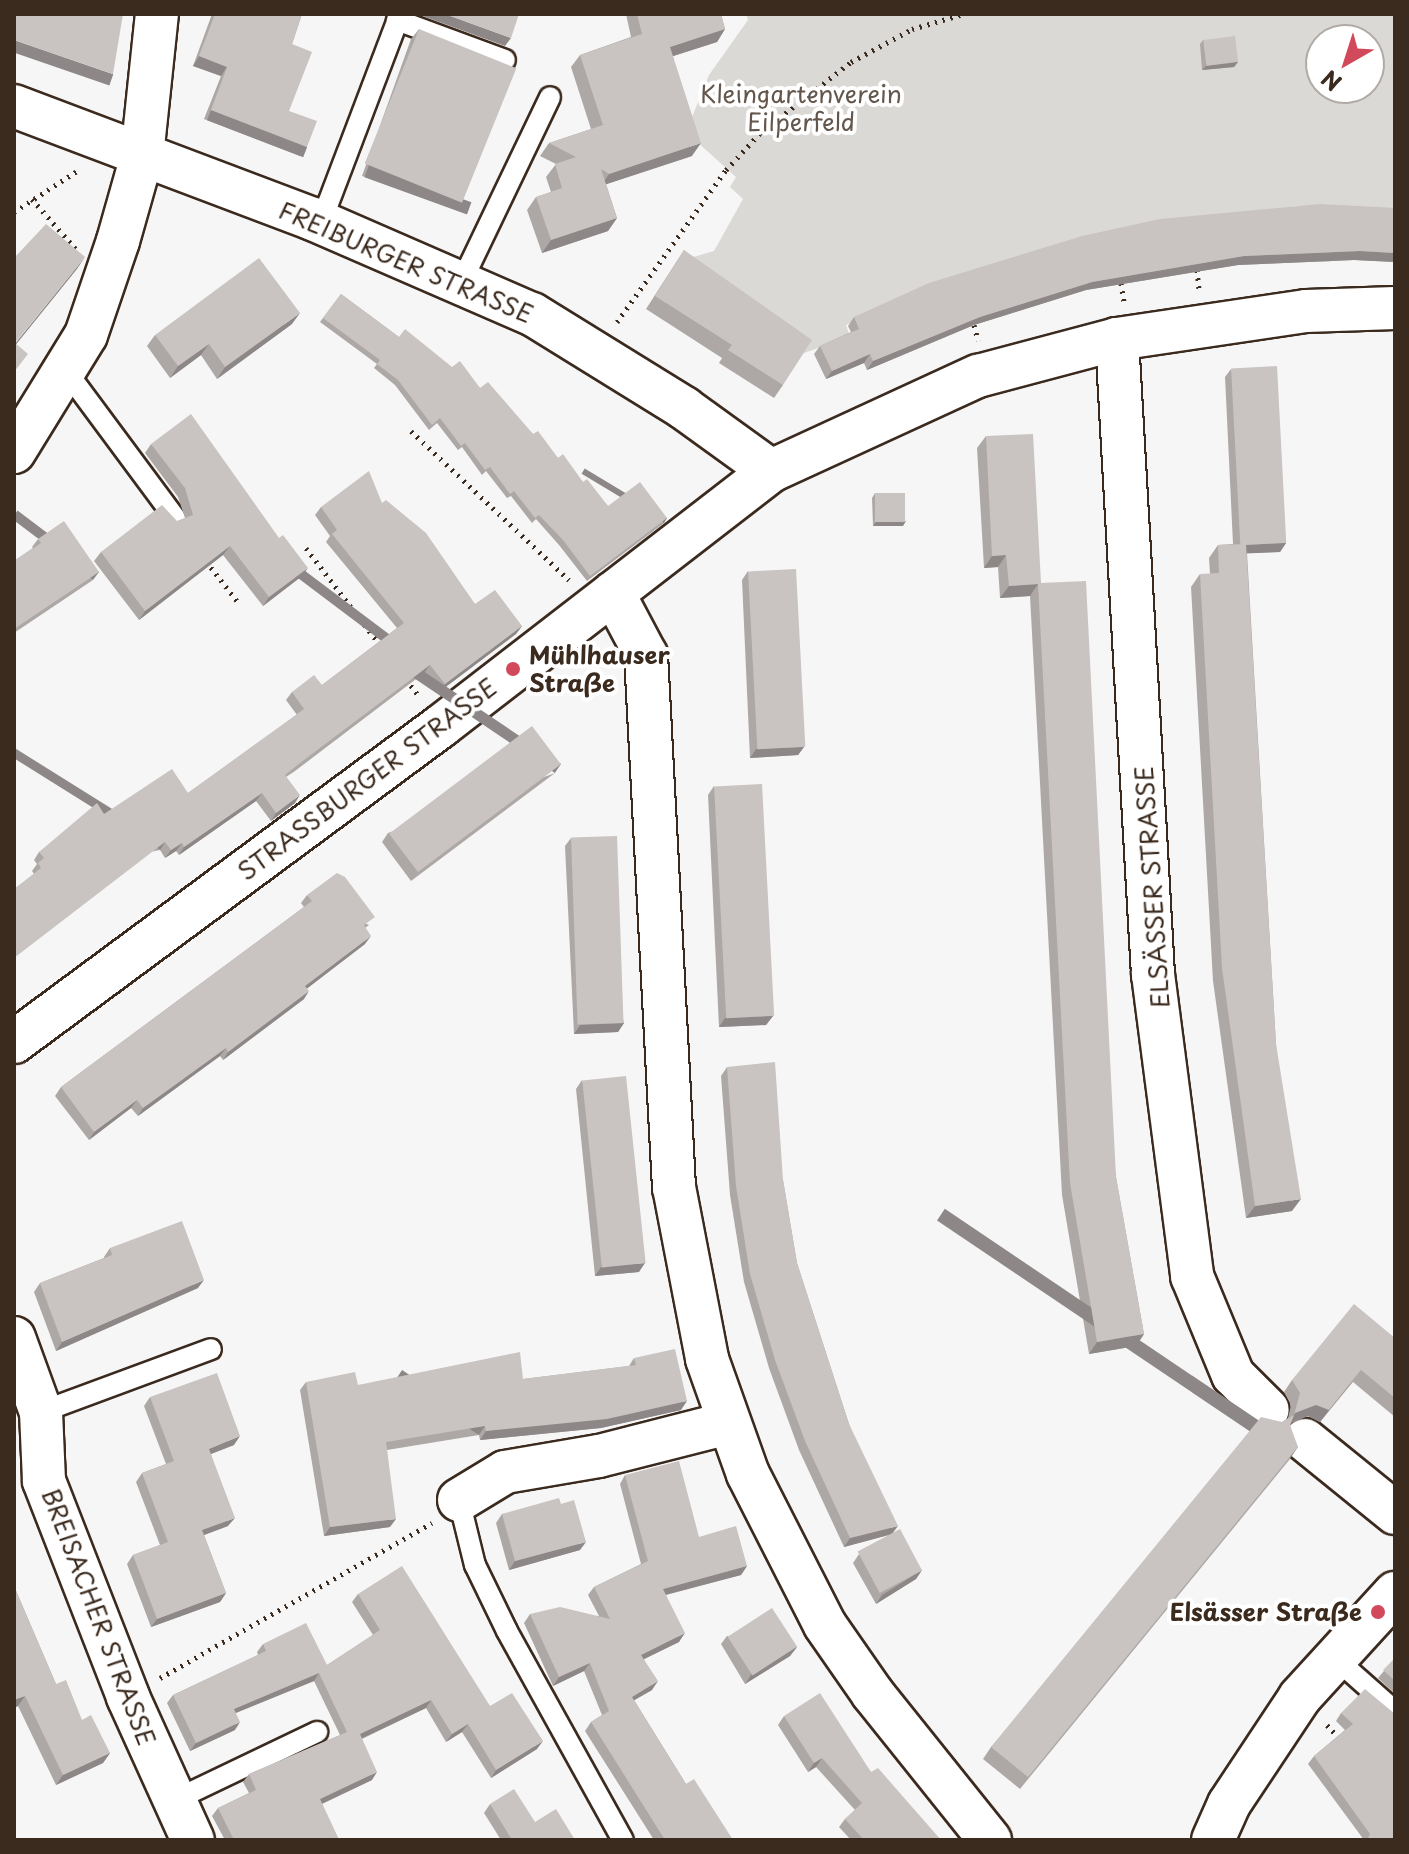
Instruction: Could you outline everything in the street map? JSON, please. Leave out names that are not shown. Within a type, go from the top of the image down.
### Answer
[{"type":"street","points":[[14,452],[86,335],[109,264],[157,14]]},
{"type":"street","name":"FREIBURGER STRASSE","points":[[14,106],[321,222],[532,314],[597,353],[771,471]]},
{"type":"street","name":"STRASSBURGER STRASSE","points":[[14,1042],[441,726],[771,471],[978,376],[1117,339],[1306,311],[1395,308]]},
{"type":"street","name":"ELSÄSSER STRASSE","points":[[1117,339],[1153,974],[1192,1276],[1233,1375],[1268,1410]]},
{"type":"street","points":[[603,600],[646,655],[674,1187],[707,1359],[728,1423],[825,1625],[873,1694],[990,1840]]},
{"type":"street","name":"BREISACHER STRASSE","points":[[14,1338],[41,1412],[44,1481],[128,1697],[193,1840]]},
{"type":"street","points":[[459,1500],[505,1472],[599,1456],[728,1423]]},
{"type":"street","points":[[1305,1440],[1395,1513]]},
{"type":"street","points":[[1213,1840],[1229,1804],[1300,1697],[1395,1593]]},
{"type":"lane","points":[[321,222],[398,17],[505,60]]},
{"type":"lane","points":[[461,283],[550,97]]},
{"type":"lane","points":[[66,371],[175,518]]},
{"type":"lane","points":[[41,1412],[211,1349]]},
{"type":"lane","points":[[459,1500],[475,1565],[507,1631],[623,1840]]},
{"type":"lane","points":[[1335,1658],[1395,1711]]},
{"type":"lane","points":[[173,1801],[317,1732]]},
{"type":"path","points":[[597,353],[726,170],[760,133],[851,62],[912,29],[963,14]]},
{"type":"path","points":[[14,212],[32,199],[129,149]]},
{"type":"path","points":[[32,199],[57,233],[85,256],[109,264]]},
{"type":"path","points":[[411,431],[603,600]]},
{"type":"path","points":[[175,518],[237,601]]},
{"type":"path","points":[[306,548],[383,650]]},
{"type":"path","points":[[403,675],[441,726]]},
{"type":"path","points":[[128,1697],[422,1533],[459,1500]]},
{"type":"path","points":[[1300,1697],[1346,1744]]},
{"type":"green space","name":"Kleingartenverein Eilperfeld","points":[[746,14],[1395,14],[1395,210],[1297,206],[1153,225],[920,289],[846,325],[850,337],[804,353],[753,316],[754,312],[676,262],[714,251],[743,199],[730,187],[736,177],[686,132],[709,75],[748,20]]},
{"type":"building","points":[[14,14],[123,14],[113,74],[14,40]]},
{"type":"building","points":[[215,14],[302,14],[292,44],[312,52],[289,111],[317,121],[307,147],[211,110],[227,67],[199,56]]},
{"type":"building","points":[[445,14],[519,14],[511,38]]},
{"type":"building","points":[[637,14],[721,14],[725,29],[670,47],[701,143],[609,174],[601,169],[617,218],[551,240],[536,197],[562,188],[555,164],[576,157],[549,143],[603,125],[580,55],[642,34]]},
{"type":"building","points":[[419,29],[516,68],[462,203],[365,163]]},
{"type":"building","points":[[1235,36],[1238,62],[1206,66],[1203,40]]},
{"type":"building","points":[[1320,204],[1395,208],[1395,253],[1360,251],[1244,256],[1092,282],[980,317],[873,361],[870,354],[832,371],[820,346],[859,329],[854,317],[929,283],[1082,236],[1160,219]]},
{"type":"building","points":[[46,224],[85,257],[15,343],[28,354],[14,372],[14,258]]},
{"type":"building","points":[[684,250],[812,340],[783,385],[728,350],[732,345],[655,296]]},
{"type":"building","points":[[259,258],[300,313],[225,367],[209,344],[178,366],[155,335]]},
{"type":"building","points":[[341,294],[399,337],[405,329],[452,367],[460,361],[480,388],[488,382],[533,434],[538,431],[558,458],[563,454],[583,482],[587,479],[608,506],[640,482],[667,518],[590,576],[563,540],[539,515],[535,518],[514,491],[510,494],[490,467],[485,470],[465,443],[461,446],[440,418],[432,425],[398,380],[377,364],[380,360],[323,318]]},
{"type":"building","points":[[1277,366],[1286,543],[1240,545],[1231,368]]},
{"type":"building","points":[[191,414],[279,538],[283,535],[308,568],[269,597],[230,546],[145,611],[101,552],[162,505],[177,521],[193,515],[185,488],[151,444]]},
{"type":"building","points":[[1033,434],[1041,583],[1086,581],[1116,1177],[1144,1334],[1097,1342],[1070,1183],[1038,584],[1009,586],[1006,555],[992,556],[986,436]]},
{"type":"building","points":[[369,471],[382,503],[386,500],[426,533],[475,604],[495,590],[522,626],[445,684],[430,665],[300,763],[285,775],[300,795],[276,813],[262,793],[184,847],[182,843],[171,850],[165,842],[14,958],[14,889],[41,868],[38,863],[44,858],[39,852],[97,803],[104,814],[172,769],[188,793],[304,709],[292,692],[314,675],[322,685],[404,623],[332,534],[337,530],[321,507]]},
{"type":"building","points":[[875,493],[905,493],[905,522],[875,522]]},
{"type":"building","points":[[64,521],[99,572],[14,629],[14,561],[41,543],[38,539]]},
{"type":"building","points":[[1246,544],[1276,1044],[1301,1199],[1255,1206],[1222,968],[1200,574],[1219,573],[1218,545]]},
{"type":"building","points":[[796,569],[805,747],[757,749],[748,572]]},
{"type":"building","points":[[532,726],[561,764],[418,872],[389,834]]},
{"type":"building","points":[[762,784],[774,1016],[726,1018],[714,787]]},
{"type":"building","points":[[617,836],[624,1023],[578,1024],[571,838]]},
{"type":"building","points":[[337,873],[345,877],[375,917],[364,925],[371,936],[305,986],[309,991],[228,1052],[226,1048],[143,1108],[137,1100],[94,1132],[61,1087],[312,901],[307,895]]},
{"type":"building","points":[[775,1062],[783,1180],[797,1263],[849,1424],[898,1526],[850,1538],[805,1441],[775,1360],[750,1274],[736,1186],[727,1067]]},
{"type":"building","points":[[626,1076],[646,1263],[602,1268],[582,1081]]},
{"type":"building","points":[[182,1221],[204,1280],[62,1342],[40,1283],[112,1255],[110,1248]]},
{"type":"building","points":[[1354,1304],[1395,1338],[1395,1398],[1361,1370],[1329,1410],[1316,1405],[1295,1413],[1290,1425],[1298,1447],[1028,1777],[991,1747],[1261,1417],[1282,1422],[1294,1415],[1300,1393],[1292,1380]]},
{"type":"building","points":[[675,1349],[687,1401],[607,1419],[486,1431],[485,1426],[386,1442],[396,1519],[330,1527],[306,1382],[355,1372],[358,1385],[520,1352],[523,1379],[636,1365],[634,1358]]},
{"type":"building","points":[[217,1373],[240,1436],[209,1449],[235,1518],[202,1530],[226,1593],[157,1619],[133,1555],[168,1542],[142,1473],[174,1461],[150,1397]]},
{"type":"building","points":[[679,1461],[699,1537],[736,1526],[747,1566],[663,1589],[685,1633],[641,1655],[658,1681],[632,1697],[686,1784],[694,1779],[733,1840],[665,1840],[591,1722],[609,1711],[590,1663],[559,1677],[530,1614],[560,1607],[610,1619],[594,1587],[648,1561],[625,1475]]},
{"type":"building","points":[[559,1498],[561,1504],[574,1500],[586,1542],[515,1561],[502,1514]]},
{"type":"building","points":[[900,1529],[922,1570],[880,1593],[858,1552]]},
{"type":"building","points":[[402,1566],[490,1706],[512,1693],[543,1741],[496,1770],[468,1724],[452,1734],[431,1700],[360,1734],[377,1772],[320,1799],[339,1840],[234,1840],[218,1808],[256,1790],[249,1774],[347,1732],[319,1673],[234,1709],[240,1722],[196,1743],[173,1695],[266,1651],[263,1644],[306,1623],[327,1665],[380,1630],[358,1594]]},
{"type":"building","points":[[14,1586],[56,1684],[66,1680],[82,1720],[91,1715],[110,1753],[63,1775],[25,1696],[14,1700]]},
{"type":"building","points":[[772,1608],[797,1647],[753,1675],[728,1637]]},
{"type":"building","points":[[1395,1658],[1395,1681],[1383,1670]]},
{"type":"building","points":[[1365,1689],[1395,1714],[1395,1840],[1367,1840],[1370,1834],[1314,1756],[1353,1724],[1341,1713]]},
{"type":"building","points":[[820,1693],[871,1772],[878,1768],[941,1840],[864,1840],[845,1819],[862,1803],[822,1758],[814,1763],[784,1716]]},
{"type":"building","points":[[514,1789],[535,1822],[556,1809],[575,1840],[512,1840],[490,1804]]},
{"type":"place","name":"Mühlhauser Straße","points":[[513,669]]},
{"type":"place","name":"Elsässer Straße","points":[[1378,1612]]}]
